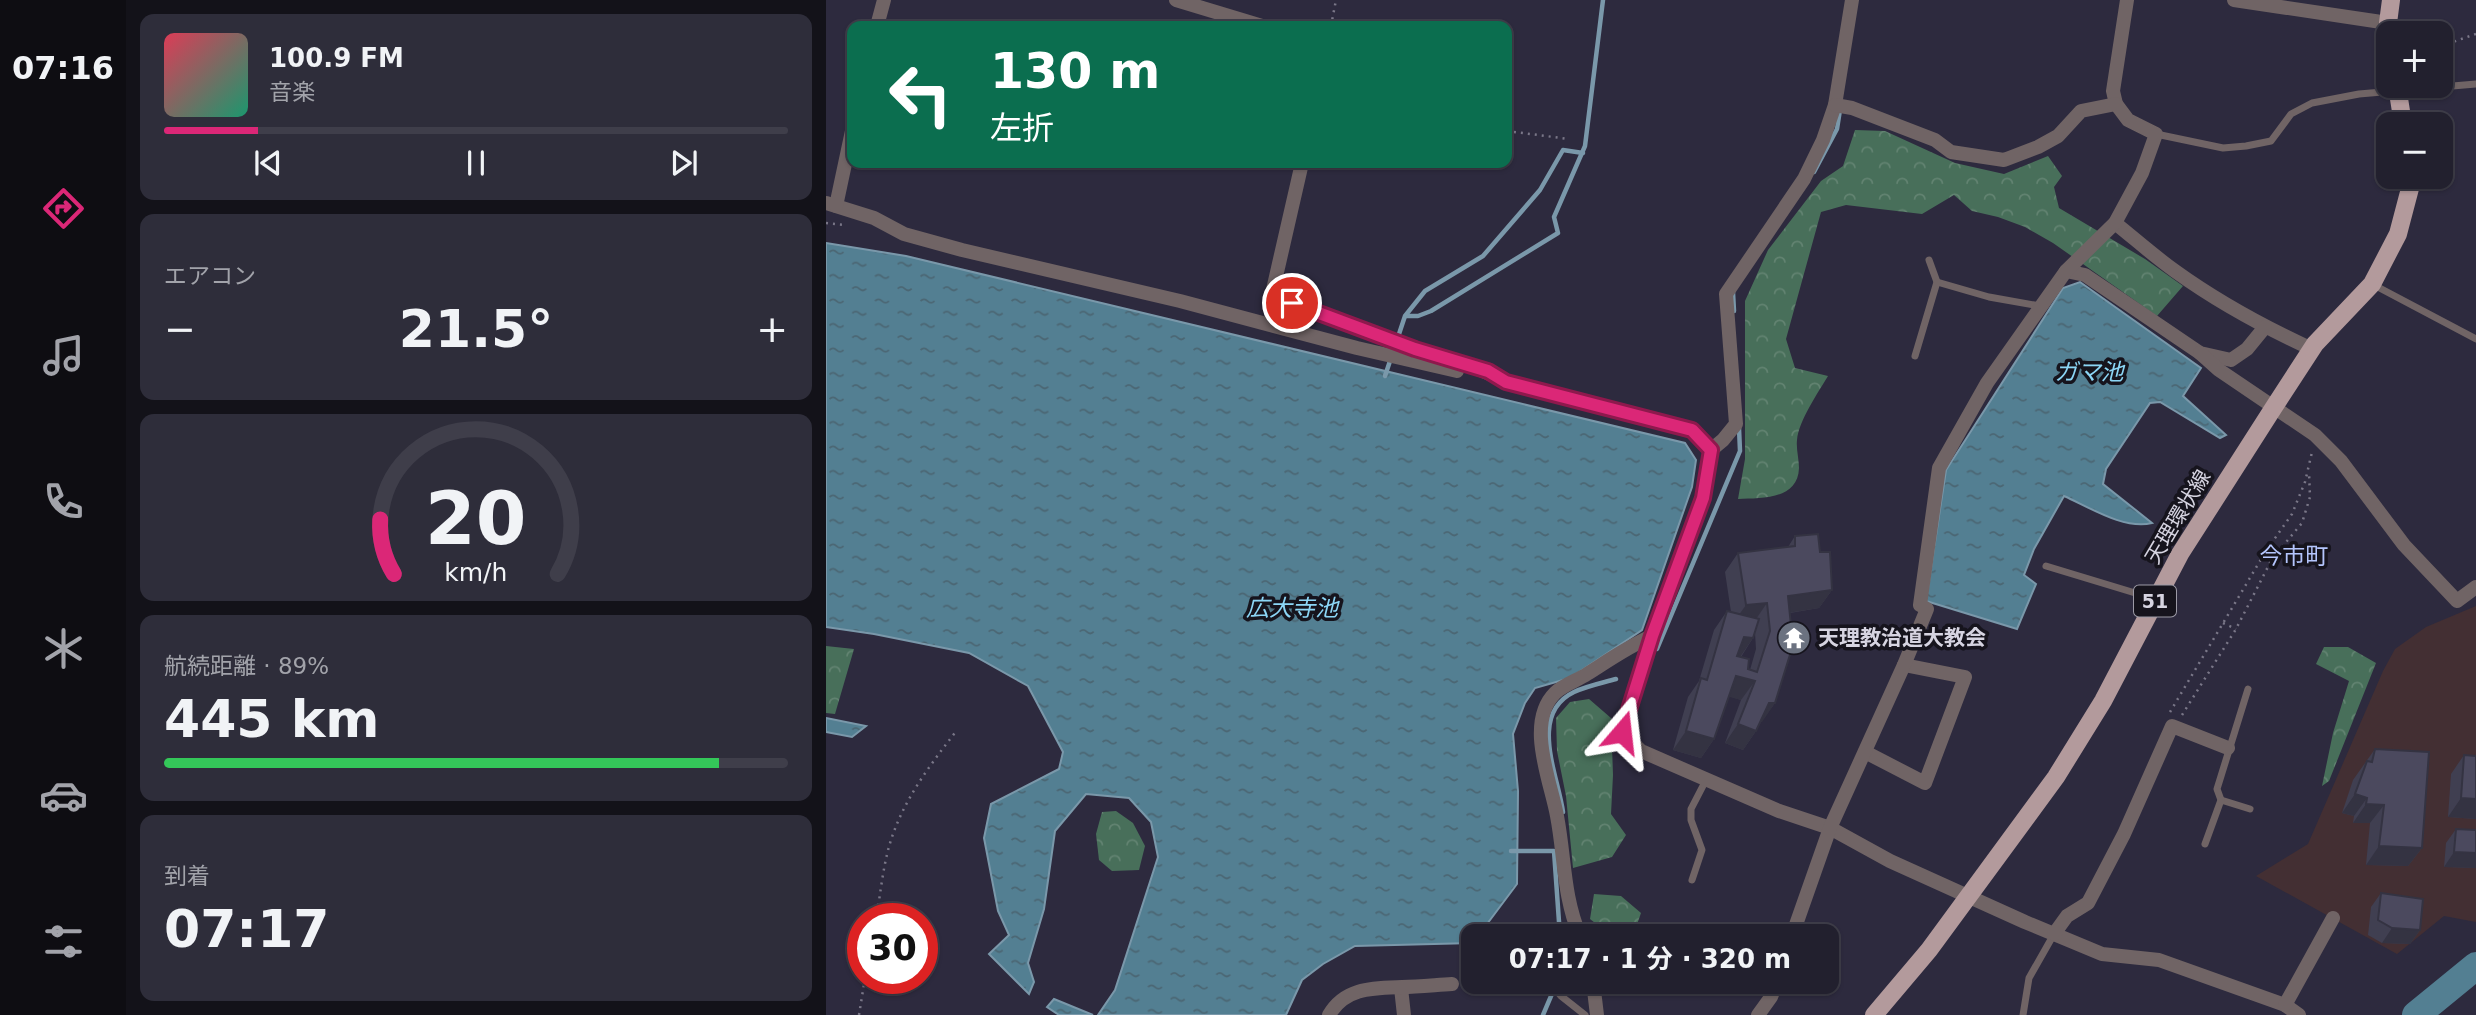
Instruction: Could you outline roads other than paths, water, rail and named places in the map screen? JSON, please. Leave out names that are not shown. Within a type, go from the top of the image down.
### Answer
[{"type":"main road","points":[[2389,21],[2391,0]]},
{"type":"main road","name":"天理環状線","points":[[1874,1015],[1970,897],[2062,766],[2103,701],[2180,554],[2274,407],[2312,349],[2372,284],[2398,234],[2410,189]]},
{"type":"street","points":[[878,21],[884,0]]},
{"type":"street","points":[[1176,0],[1237,21]]},
{"type":"street","points":[[1852,0],[1842,106],[1804,179],[1726,294],[1736,424],[1711,450],[1703,498],[1652,636],[1622,732],[1641,751],[1779,811],[1830,828],[1890,861],[2054,934],[2102,954],[2159,960],[2285,1005],[2300,1015]]},
{"type":"street","points":[[1796,924],[1830,828],[1866,752],[1927,608],[1920,605],[1939,468],[1987,383],[2066,271],[2115,223],[2142,173],[2156,134],[2129,120],[2116,104],[2114,84],[2127,0]]},
{"type":"street","points":[[2234,0],[2376,26]]},
{"type":"street","points":[[1842,106],[1935,140],[1951,152],[2004,160],[2058,136],[2081,111],[2116,104]]},
{"type":"street","points":[[847,149],[831,205],[874,218],[904,234],[1692,430],[1711,450]]},
{"type":"street","points":[[1301,168],[1272,294],[1403,345],[1488,371],[1506,382]]},
{"type":"street","points":[[2115,223],[2174,271],[2265,327],[2312,349]]},
{"type":"street","points":[[2066,271],[2085,275],[2315,435],[2341,461],[2404,545],[2457,601],[2476,587]]},
{"type":"street","points":[[2200,353],[2231,360],[2246,349],[2265,327]]},
{"type":"street","points":[[1575,924],[1570,913],[1557,815],[1543,762],[1542,733],[1545,710],[1556,692],[1632,645],[1652,636]]},
{"type":"street","points":[[1866,752],[1926,783],[1965,677],[1904,665]]},
{"type":"street","points":[[2054,934],[2067,916],[2088,902],[2124,834],[2172,726],[2228,748]]},
{"type":"street","points":[[2285,1005],[2333,918]]},
{"type":"street","points":[[1329,1015],[1334,1006],[1354,992],[1381,986],[1401,988],[1451,984]]},
{"type":"street","points":[[1401,988],[1404,1015]]},
{"type":"street","points":[[1594,994],[1597,1015]]},
{"type":"street","points":[[1758,1015],[1772,994]]},
{"type":"lane","points":[[2453,84],[2476,83]]},
{"type":"lane","points":[[2156,134],[2223,148],[2246,146],[2271,141],[2291,114],[2312,103],[2376,91]]},
{"type":"lane","points":[[1915,356],[1937,282],[1929,260]]},
{"type":"lane","points":[[1937,282],[1989,297],[2041,307]]},
{"type":"lane","points":[[2372,284],[2476,339]]},
{"type":"lane","points":[[2046,566],[2156,599]]},
{"type":"lane","points":[[2205,844],[2221,800],[2217,789],[2248,689]]},
{"type":"lane","points":[[1692,880],[1702,850],[1691,820],[1691,809],[1706,780]]},
{"type":"lane","points":[[2221,800],[2250,809]]},
{"type":"lane","points":[[2023,1015],[2029,978],[2054,934]]},
{"type":"lane","points":[[1559,994],[1585,1015]]},
{"type":"water","name":"広大寺池","points":[[826,243],[906,256],[1685,443],[1696,460],[1692,487],[1642,630],[1570,678],[1535,688],[1525,703],[1513,734],[1518,791],[1517,884],[1487,924],[1461,924],[1461,943],[1355,946],[1323,964],[1302,980],[1286,1015],[1098,1015],[1115,990],[1158,857],[1151,822],[1129,798],[1086,794],[1055,831],[1044,909],[1028,963],[1034,982],[1029,994],[989,954],[1009,935],[998,911],[984,838],[991,804],[1059,769],[1063,752],[1028,686],[969,653],[826,627]]},
{"type":"water","name":"ガマ池","points":[[2080,282],[2201,368],[2183,396],[2226,435],[2220,438],[2160,402],[2150,403],[2106,469],[2103,484],[2152,523],[2118,520],[2064,496],[2034,549],[2024,575],[2036,584],[2017,629],[1926,601],[1946,470],[2063,288]]},
{"type":"water","points":[[826,718],[866,726],[852,737],[826,732]]},
{"type":"water","points":[[1054,999],[1093,1015],[1059,1015],[1047,1007]]},
{"type":"waterway","points":[[1406,316],[1418,316],[1431,311],[1558,233],[1554,217],[1585,146],[1603,0]]},
{"type":"waterway","points":[[1814,172],[1837,129],[1840,110]]},
{"type":"waterway","points":[[1397,340],[1405,316],[1425,291],[1483,256],[1540,190],[1563,150],[1583,153]]},
{"type":"waterway","points":[[1733,292],[1734,311]]},
{"type":"waterway","points":[[1385,376],[1391,358]]},
{"type":"waterway","points":[[1657,649],[1740,451],[1739,428]]},
{"type":"waterway","points":[[1563,812],[1549,746],[1552,715],[1560,702],[1574,692],[1616,679]]},
{"type":"waterway","points":[[1511,851],[1554,851],[1559,924]]},
{"type":"waterway","points":[[2416,1015],[2476,966]]},
{"type":"waterway","points":[[1543,1015],[1552,994]]},
{"type":"place","name":"天理教治道大教会","points":[[1794,638]]},
{"type":"district","name":"今市町","points":[[2294,556]]}]
